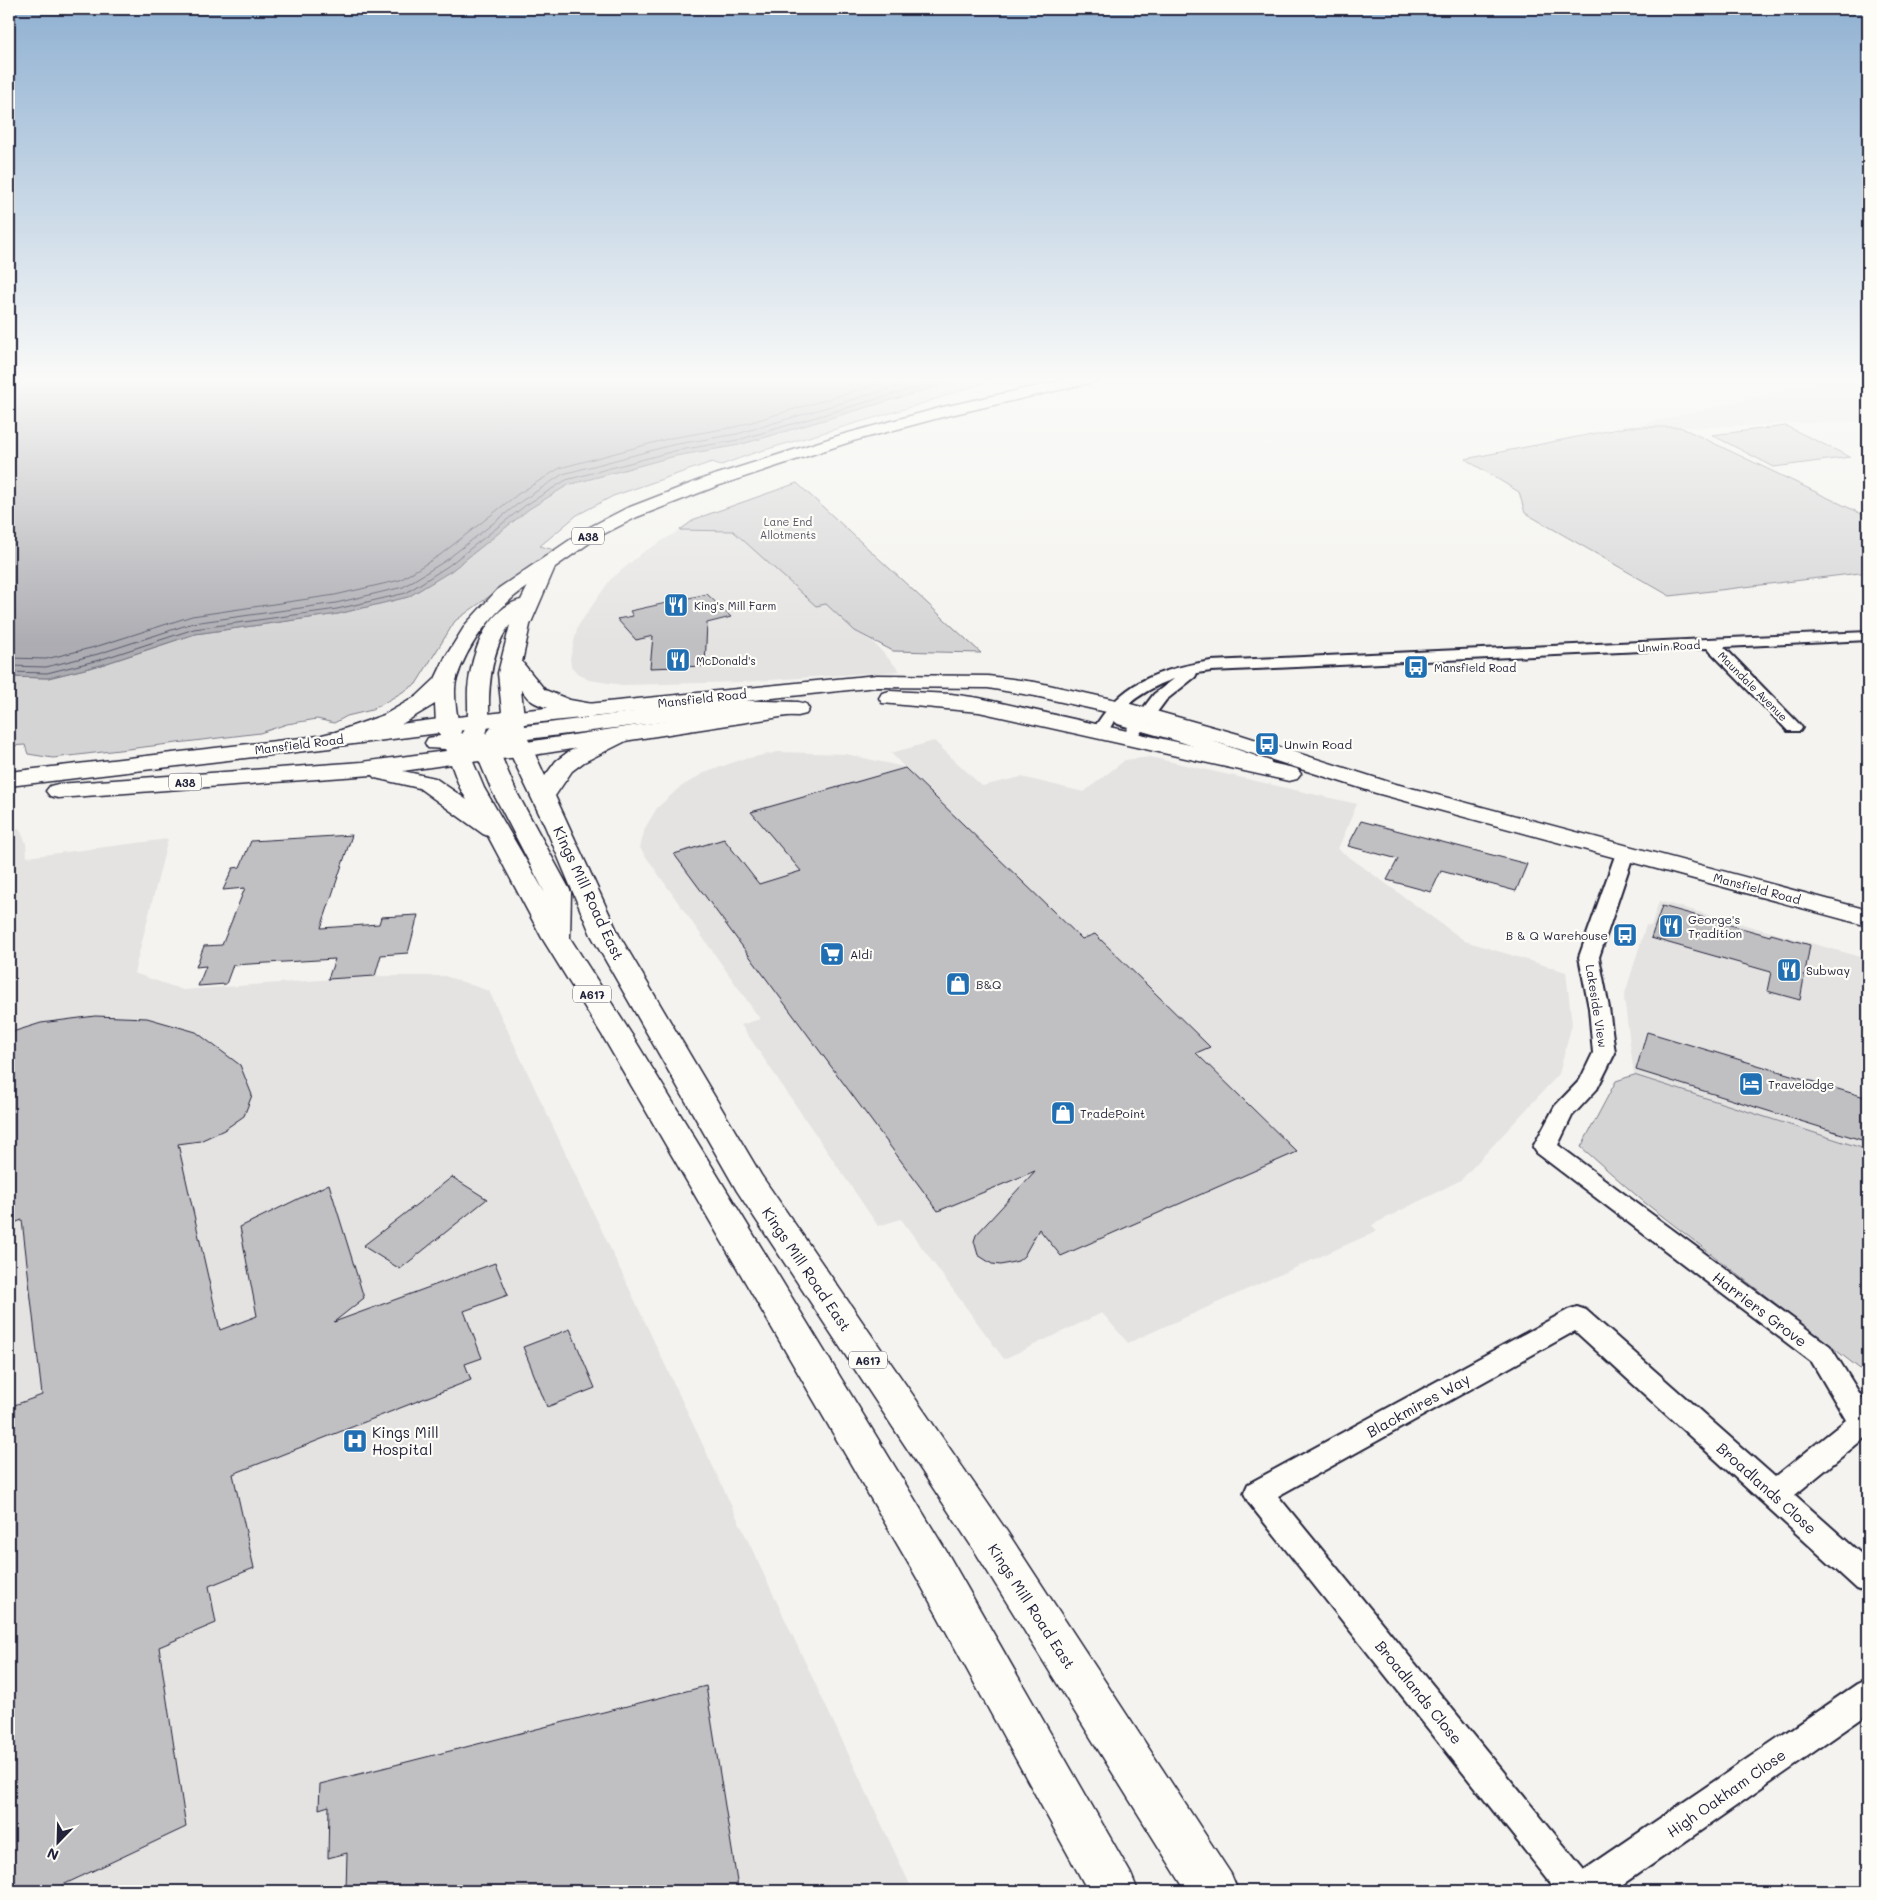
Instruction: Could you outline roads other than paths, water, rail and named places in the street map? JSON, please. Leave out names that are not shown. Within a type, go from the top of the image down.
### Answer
[{"type":"main road","name":"A38","points":[[445,682],[456,656],[473,628],[506,592],[547,564],[592,534],[646,506],[760,467]]},
{"type":"main road","points":[[547,564],[534,596],[501,622],[489,643],[482,665],[479,689],[484,737],[504,791],[558,892],[556,938]]},
{"type":"main road","name":"A617","points":[[534,596],[520,625],[509,673],[484,737],[472,788],[501,836],[556,938],[617,1034],[933,1567],[1114,1891]]},
{"type":"main road","points":[[511,662],[537,695],[565,706],[590,710]]},
{"type":"main road","name":"Mansfield Road","points":[[9,797],[51,792],[362,769],[590,710],[876,681],[988,682],[1035,689],[1116,707],[1138,727],[1294,775],[1384,788]]},
{"type":"main road","points":[[330,740],[404,714],[425,701],[445,682]]},
{"type":"main road","name":"A617","points":[[445,682],[484,737]]},
{"type":"main road","name":"Mansfield Road","points":[[9,779],[330,740],[620,735],[888,698],[951,701],[1035,716],[1100,732],[1138,727],[1230,739],[1384,788],[1868,918]]},
{"type":"main road","points":[[148,763],[238,764],[484,737],[726,707],[798,709]]},
{"type":"main road","points":[[542,797],[564,766],[576,757],[620,735]]},
{"type":"main road","name":"Kings Mill Road East","points":[[484,737],[542,797],[557,826],[605,935],[749,1183],[990,1540],[1214,1891]]},
{"type":"main road","points":[[362,769],[427,783],[501,836]]},
{"type":"street","name":"Unwin Road","points":[[1100,732],[1116,707],[1138,688],[1164,676],[1200,667],[1868,636]]},
{"type":"street","name":"Maundale Avenue","points":[[1712,644],[1794,728]]},
{"type":"street","points":[[1138,727],[1160,697],[1200,667]]},
{"type":"street","name":"Lakeside View","points":[[1545,1147],[1564,1112],[1589,1084],[1604,1054],[1599,1008],[1589,957],[1625,853]]},
{"type":"street","name":"Harriers Grove","points":[[1545,1147],[1820,1354],[1863,1423],[1774,1495]]},
{"type":"street","name":"Broadlands Close","points":[[1577,1317],[1868,1579]]},
{"type":"street","name":"Blackmires Way","points":[[1258,1493],[1577,1317]]},
{"type":"street","name":"Broadlands Close","points":[[1258,1493],[1579,1891]]},
{"type":"street","name":"High Oakham Close","points":[[1584,1891],[1868,1695]]},
{"type":"water","points":[[9,467],[636,467],[568,485],[529,509],[451,571],[408,597],[338,614],[195,634],[101,665],[48,678],[9,677]]},
{"type":"place","name":"King's Mill Farm","points":[[676,605]]},
{"type":"place","name":"McDonald's","points":[[678,660]]},
{"type":"place","name":"Mansfield Road","points":[[1416,667]]},
{"type":"place","name":"Unwin Road","points":[[1267,744]]},
{"type":"place","name":"George's Tradition","points":[[1671,926]]},
{"type":"place","name":"B & Q Warehouse","points":[[1625,935]]},
{"type":"place","name":"Aldi","points":[[832,954]]},
{"type":"place","name":"Subway","points":[[1789,970]]},
{"type":"place","name":"B&Q","points":[[958,984]]},
{"type":"place","name":"Travelodge","points":[[1751,1084]]},
{"type":"place","name":"TradePoint","points":[[1063,1113]]},
{"type":"place","name":"Kings Mill Hospital","points":[[355,1441]]},
{"type":"park label","name":"Lane End Allotments","points":[[788,527]]}]
